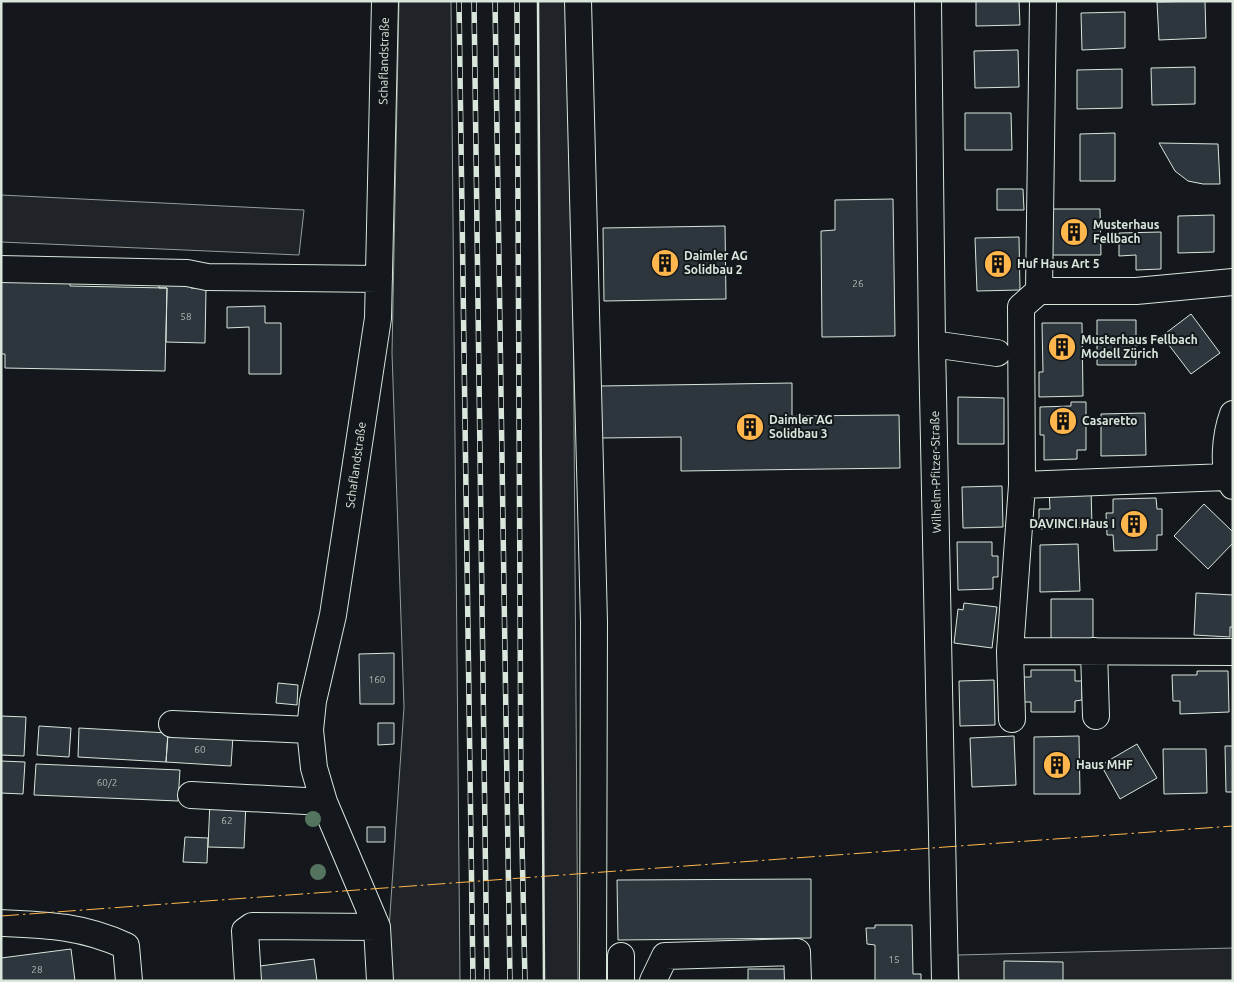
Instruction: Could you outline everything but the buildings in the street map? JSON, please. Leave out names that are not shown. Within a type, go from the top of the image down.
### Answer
[{"type":"street","name":"Schaflandstraße","points":[[374,920],[324,802],[314,768],[310,730],[313,701],[333,615],[378,318],[385,1]]},
{"type":"street","points":[[578,1],[594,622],[593,981]]},
{"type":"street","name":"Wilhelm-Pfitzer-Straße","points":[[928,1],[932,344],[945,981]]},
{"type":"street","points":[[1039,291],[1043,1]]},
{"type":"street","points":[[1,269],[187,273],[207,278],[378,279]]},
{"type":"street","points":[[1012,719],[1010,651],[1022,485],[1020,308],[1039,291],[1136,291],[1233,282]]},
{"type":"street","points":[[932,344],[997,353]]},
{"type":"street","points":[[1022,485],[1230,473],[1226,433],[1233,414]]},
{"type":"street","points":[[1010,651],[1233,652]]},
{"type":"street","points":[[1094,651],[1096,716]]},
{"type":"street","points":[[172,724],[310,730]]},
{"type":"street","points":[[192,795],[324,802]]},
{"type":"street","points":[[248,981],[244,942],[245,931],[252,926],[374,920],[380,981]]},
{"type":"street","points":[[1,923],[57,925],[100,935],[126,946],[129,981]]},
{"type":"street","points":[[653,981],[666,956],[797,952],[798,981]]},
{"type":"shaded area","points":[[399,1],[451,1],[460,981],[392,981],[389,929],[404,707],[392,353]]},
{"type":"shaded area","points":[[538,1],[571,1],[578,981],[544,981]]},
{"type":"shaded area","points":[[1,195],[304,210],[299,255],[1,242]]},
{"type":"shaded area","points":[[1233,948],[1233,981],[959,981],[958,955]]},
{"type":"railway","points":[[459,1],[473,981]]},
{"type":"railway","points":[[474,1],[487,981]]},
{"type":"railway","points":[[495,1],[510,981]]},
{"type":"railway","points":[[517,1],[521,797],[525,981]]},
{"type":"wall","points":[[538,1],[544,981]]},
{"type":"power","points":[[1,916],[1233,826]]},
{"type":"place","name":"Musterhaus Fellbach","points":[[1074,232]]},
{"type":"place","name":"Daimler AG Solidbau 2","points":[[665,263]]},
{"type":"place","name":"Huf Haus Art 5","points":[[998,264]]},
{"type":"place","name":"Musterhaus Fellbach Modell Zürich","points":[[1062,347]]},
{"type":"place","name":"Casaretto","points":[[1063,421]]},
{"type":"place","name":"Daimler AG Solidbau 3","points":[[750,427]]},
{"type":"place","name":"DAVINCI Haus I","points":[[1134,524]]},
{"type":"place","name":"Haus MHF","points":[[1057,765]]}]
